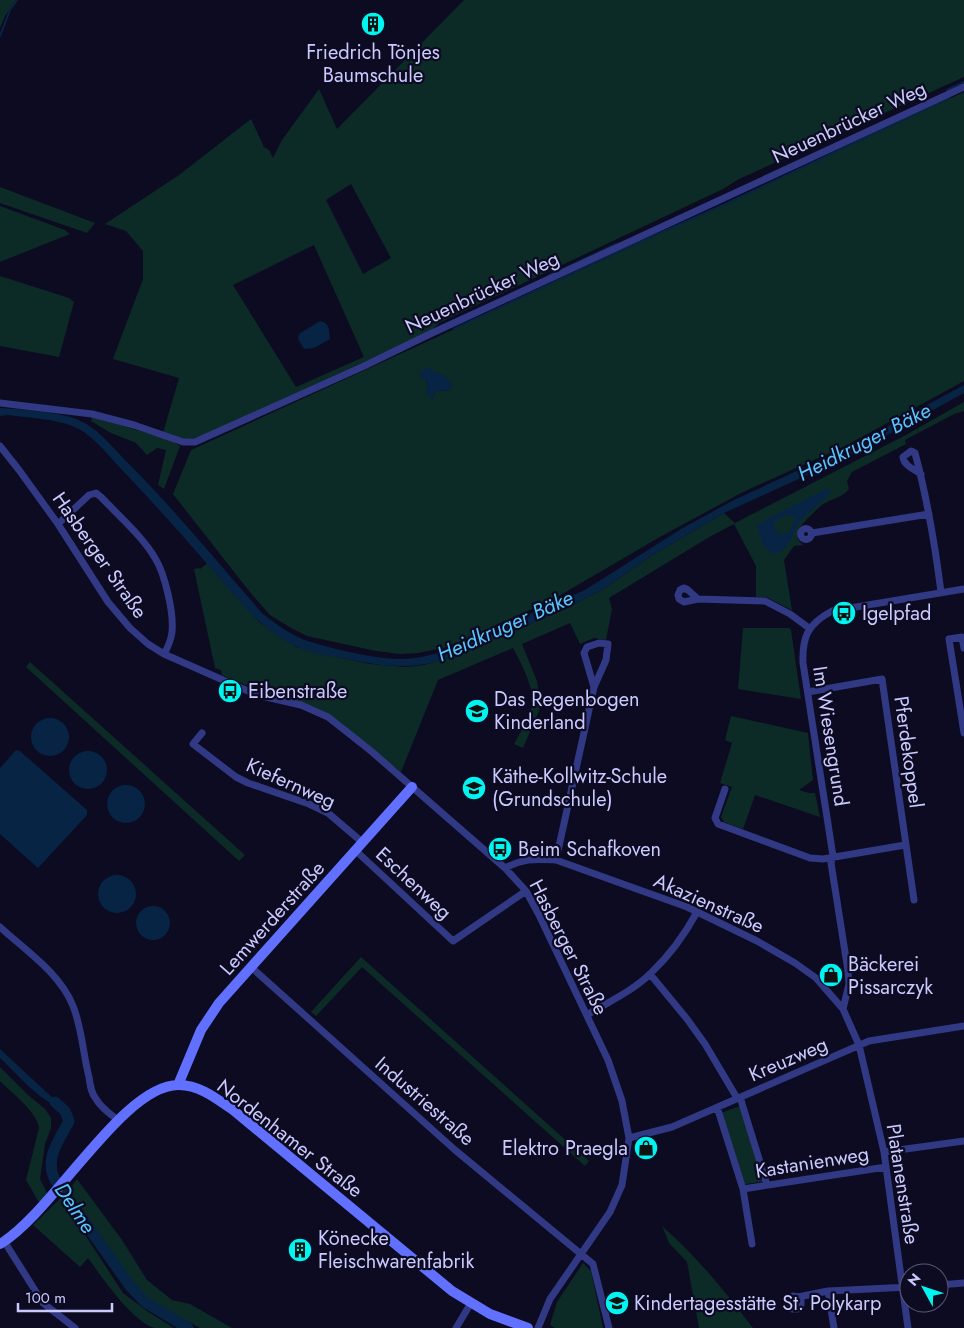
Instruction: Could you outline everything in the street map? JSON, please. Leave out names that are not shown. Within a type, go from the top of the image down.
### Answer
[{"type":"street","name":"Neuenbrücker Weg","points":[[0,403],[92,414],[134,425],[183,442],[195,442],[364,366],[964,87]]},
{"type":"street","name":"Hasberger Straße","points":[[0,446],[58,524],[108,602],[130,628],[148,644],[164,654],[257,695],[301,705],[320,713],[346,731],[412,787],[505,868],[526,891],[587,1015],[614,1077],[622,1101],[629,1138],[624,1173],[618,1195],[602,1226],[550,1299],[538,1328]]},
{"type":"street","points":[[921,474],[941,592]]},
{"type":"street","points":[[58,524],[89,495],[96,493],[147,546],[155,557],[162,574],[172,620],[170,642],[164,654]]},
{"type":"street","points":[[812,533],[928,514]]},
{"type":"street","points":[[698,599],[765,601],[790,614],[810,628],[822,616],[832,611],[964,589]]},
{"type":"street","name":"Im Wiesengrund","points":[[810,628],[802,648],[803,663],[833,856],[831,863],[849,984],[843,1009]]},
{"type":"street","points":[[951,652],[964,649],[962,637],[949,639],[951,652],[964,733]]},
{"type":"street","points":[[556,860],[594,687],[606,660],[608,644],[599,643],[587,648],[584,653],[594,687]]},
{"type":"street","name":"Pferdekoppel","points":[[808,692],[882,679],[914,900]]},
{"type":"street","name":"Kiefernweg","points":[[202,733],[193,744],[226,771],[248,783],[309,804],[328,813],[362,842]]},
{"type":"street","name":"Lemwerderstraße","points":[[178,1085],[204,1024],[219,1003],[412,787]]},
{"type":"street","points":[[725,789],[715,818],[718,824],[810,858],[823,859],[905,845]]},
{"type":"street","name":"Eschenweg","points":[[355,850],[453,941],[526,891]]},
{"type":"street","name":"Akazienstraße","points":[[505,868],[520,860],[556,860],[697,912],[757,941],[795,963],[816,978],[843,1009],[859,1046]]},
{"type":"street","points":[[587,1015],[650,974],[680,939],[697,912]]},
{"type":"street","points":[[0,927],[52,975],[66,991],[78,1023],[94,1098],[118,1120]]},
{"type":"street","name":"Industriestraße","points":[[251,967],[455,1150],[581,1254]]},
{"type":"street","points":[[650,974],[688,1019],[738,1097],[767,1185]]},
{"type":"street","name":"Kreuzweg","points":[[629,1138],[672,1127],[869,1041],[964,1026]]},
{"type":"street","name":"Platanenstraße","points":[[859,1046],[884,1152],[901,1263]]},
{"type":"street","name":"Nordenhamer Straße","points":[[2,1243],[32,1219],[128,1110],[148,1094],[159,1089],[178,1085],[200,1089],[233,1110],[440,1282],[490,1314],[528,1328]]},
{"type":"street","points":[[717,1107],[743,1188],[752,1244]]},
{"type":"street","points":[[884,1152],[964,1141]]},
{"type":"street","name":"Kastanienweg","points":[[743,1188],[886,1167]]},
{"type":"street","points":[[2,1243],[44,1303],[75,1328]]},
{"type":"street","points":[[581,1254],[593,1264],[609,1328]]},
{"type":"street","points":[[949,1284],[964,1283]]},
{"type":"street","points":[[798,1297],[828,1291],[899,1287]]},
{"type":"street","points":[[828,1291],[834,1328]]},
{"type":"street","points":[[456,1328],[471,1303]]},
{"type":"street","name":"Platanenstraße","points":[[907,1313],[908,1328]]},
{"type":"green space","points":[[0,0],[16,0],[5,16],[0,28]]},
{"type":"green space","points":[[464,0],[964,0],[964,77],[739,179],[723,189],[439,323],[431,331],[202,436],[184,440],[163,433],[179,378],[113,359],[143,279],[143,251],[126,231],[105,224],[179,175],[251,119],[264,147],[269,150],[273,158],[282,140],[319,89],[337,129]],"holes":[[[351,184],[391,258],[363,274],[326,200]],[[314,245],[364,357],[296,387],[233,285]]]},
{"type":"green space","points":[[964,92],[964,381],[847,445],[741,493],[658,538],[552,600],[447,647],[418,653],[400,654],[376,651],[307,636],[270,615],[173,494],[191,450]],"holes":[[[444,375],[449,383],[450,390],[436,391],[432,399],[426,380]]]},
{"type":"green space","points":[[0,187],[95,223],[87,233],[0,203]]},
{"type":"green space","points":[[0,206],[65,230],[70,234],[0,262]]},
{"type":"green space","points":[[0,276],[69,298],[74,302],[59,357],[0,346]]},
{"type":"green space","points":[[964,402],[964,411],[954,414],[905,440],[906,444],[852,472],[847,481],[849,489],[822,505],[803,524],[797,535],[803,545],[794,546],[784,560],[792,610],[766,597],[756,597],[756,566],[734,524],[609,598],[612,609],[606,640],[594,638],[580,644],[570,623],[522,644],[537,681],[541,706],[523,748],[514,744],[529,714],[532,698],[526,675],[513,648],[438,680],[401,772],[329,714],[222,675],[221,670],[215,668],[194,569],[200,569],[208,563],[259,622],[296,647],[370,664],[405,667],[424,665],[456,656],[567,608],[605,588],[651,556],[724,513],[735,523],[904,436]]},
{"type":"green space","points":[[92,417],[168,439],[180,446],[164,489],[158,485],[166,450],[157,448],[147,455],[136,443],[111,433],[91,421]]},
{"type":"green space","points":[[743,628],[789,628],[791,630],[801,699],[738,689]]},
{"type":"green space","points":[[30,662],[245,855],[239,861],[26,667]]},
{"type":"green space","points":[[731,716],[808,733],[813,780],[799,790],[815,793],[820,817],[755,795],[743,829],[724,822],[721,817],[732,787],[720,783],[732,743],[725,740]]},
{"type":"green space","points":[[361,957],[589,1161],[585,1166],[362,967],[316,1016],[311,1012]]},
{"type":"green space","points":[[0,1067],[45,1109],[51,1118],[51,1128],[45,1144],[40,1179],[48,1195],[40,1204],[26,1180],[39,1128],[29,1109],[0,1081]]},
{"type":"green space","points":[[740,1106],[762,1182],[745,1184],[721,1113]]},
{"type":"green space","points":[[77,1179],[122,1240],[147,1280],[172,1300],[190,1304],[232,1328],[200,1328],[150,1301],[129,1277],[69,1190]]},
{"type":"green space","points":[[61,1198],[123,1293],[174,1328],[155,1328],[146,1324],[118,1298],[88,1258],[80,1267],[33,1225]]},
{"type":"green space","points":[[662,1226],[710,1275],[753,1328],[699,1328],[687,1262],[669,1243]]},
{"type":"green space","points":[[583,1263],[591,1271],[603,1328],[555,1328],[550,1325],[557,1302]]},
{"type":"water","points":[[320,321],[326,323],[330,339],[314,348],[304,349],[298,339],[299,334]]},
{"type":"water","points":[[427,368],[444,375],[452,385],[450,390],[436,391],[432,399],[426,392],[428,385],[426,380],[422,380],[420,371]]},
{"type":"water","name":"Heidkruger Bäke","points":[[964,385],[964,393],[849,456],[724,513],[651,556],[605,588],[567,608],[456,656],[412,666],[372,664],[313,653],[283,639],[247,610],[157,507],[104,449],[86,433],[72,426],[54,421],[8,415],[0,416],[0,408],[20,409],[54,413],[83,422],[101,435],[146,481],[263,614],[272,621],[297,637],[325,646],[353,653],[405,659],[426,656],[446,650],[585,590],[681,529],[732,501],[853,445]]},
{"type":"water","points":[[828,488],[831,491],[802,519],[787,545],[779,552],[771,553],[763,545],[757,526]],"holes":[[[792,515],[795,518],[792,527],[786,533],[780,535],[774,528],[775,521],[784,516]]]},
{"type":"water","points":[[50,718],[63,724],[69,737],[63,750],[50,756],[37,750],[31,737],[37,724]]},
{"type":"water","points":[[16,750],[20,751],[87,810],[87,815],[38,868],[0,834],[0,768]]},
{"type":"water","points":[[88,751],[95,752],[101,757],[106,763],[106,777],[101,783],[95,788],[88,789],[81,788],[75,783],[70,777],[69,770],[70,763],[75,757],[81,752]]},
{"type":"water","points":[[126,785],[139,791],[145,804],[139,817],[126,823],[113,817],[107,804],[113,791]]},
{"type":"water","points":[[117,875],[130,881],[136,894],[130,907],[117,913],[104,907],[98,894],[104,881]]},
{"type":"water","points":[[153,906],[165,911],[170,923],[165,935],[153,940],[141,935],[136,923],[141,911]]},
{"type":"water","points":[[0,1049],[65,1111],[46,1100],[23,1080],[0,1058]]},
{"type":"waterway","points":[[0,36],[10,10],[17,0]]},
{"type":"waterway","points":[[947,90],[964,82]]},
{"type":"waterway","points":[[454,329],[631,246],[726,204],[949,98]]},
{"type":"waterway","points":[[548,276],[616,244]]},
{"type":"waterway","name":"Delme","points":[[55,1102],[65,1111],[69,1121],[52,1157],[52,1172],[55,1180],[130,1286],[145,1302],[188,1328]]},
{"type":"place","name":"Friedrich Tönjes Baumschule","points":[[373,24]]},
{"type":"place","name":"Igelpfad","points":[[844,613]]},
{"type":"place","name":"Eibenstraße","points":[[230,691]]},
{"type":"place","name":"Das Regenbogen Kinderland","points":[[477,711]]},
{"type":"place","name":"Käthe-Kollwitz-Schule (Grundschule)","points":[[474,788]]},
{"type":"place","name":"Beim Schafkoven","points":[[500,849]]},
{"type":"place","name":"Bäckerei Pissarczyk","points":[[831,975]]},
{"type":"place","name":"Elektro Praegla","points":[[646,1148]]},
{"type":"place","name":"Könecke Fleischwarenfabrik","points":[[300,1250]]},
{"type":"place","name":"Kindertagesstätte St. Polykarp","points":[[617,1303]]}]
